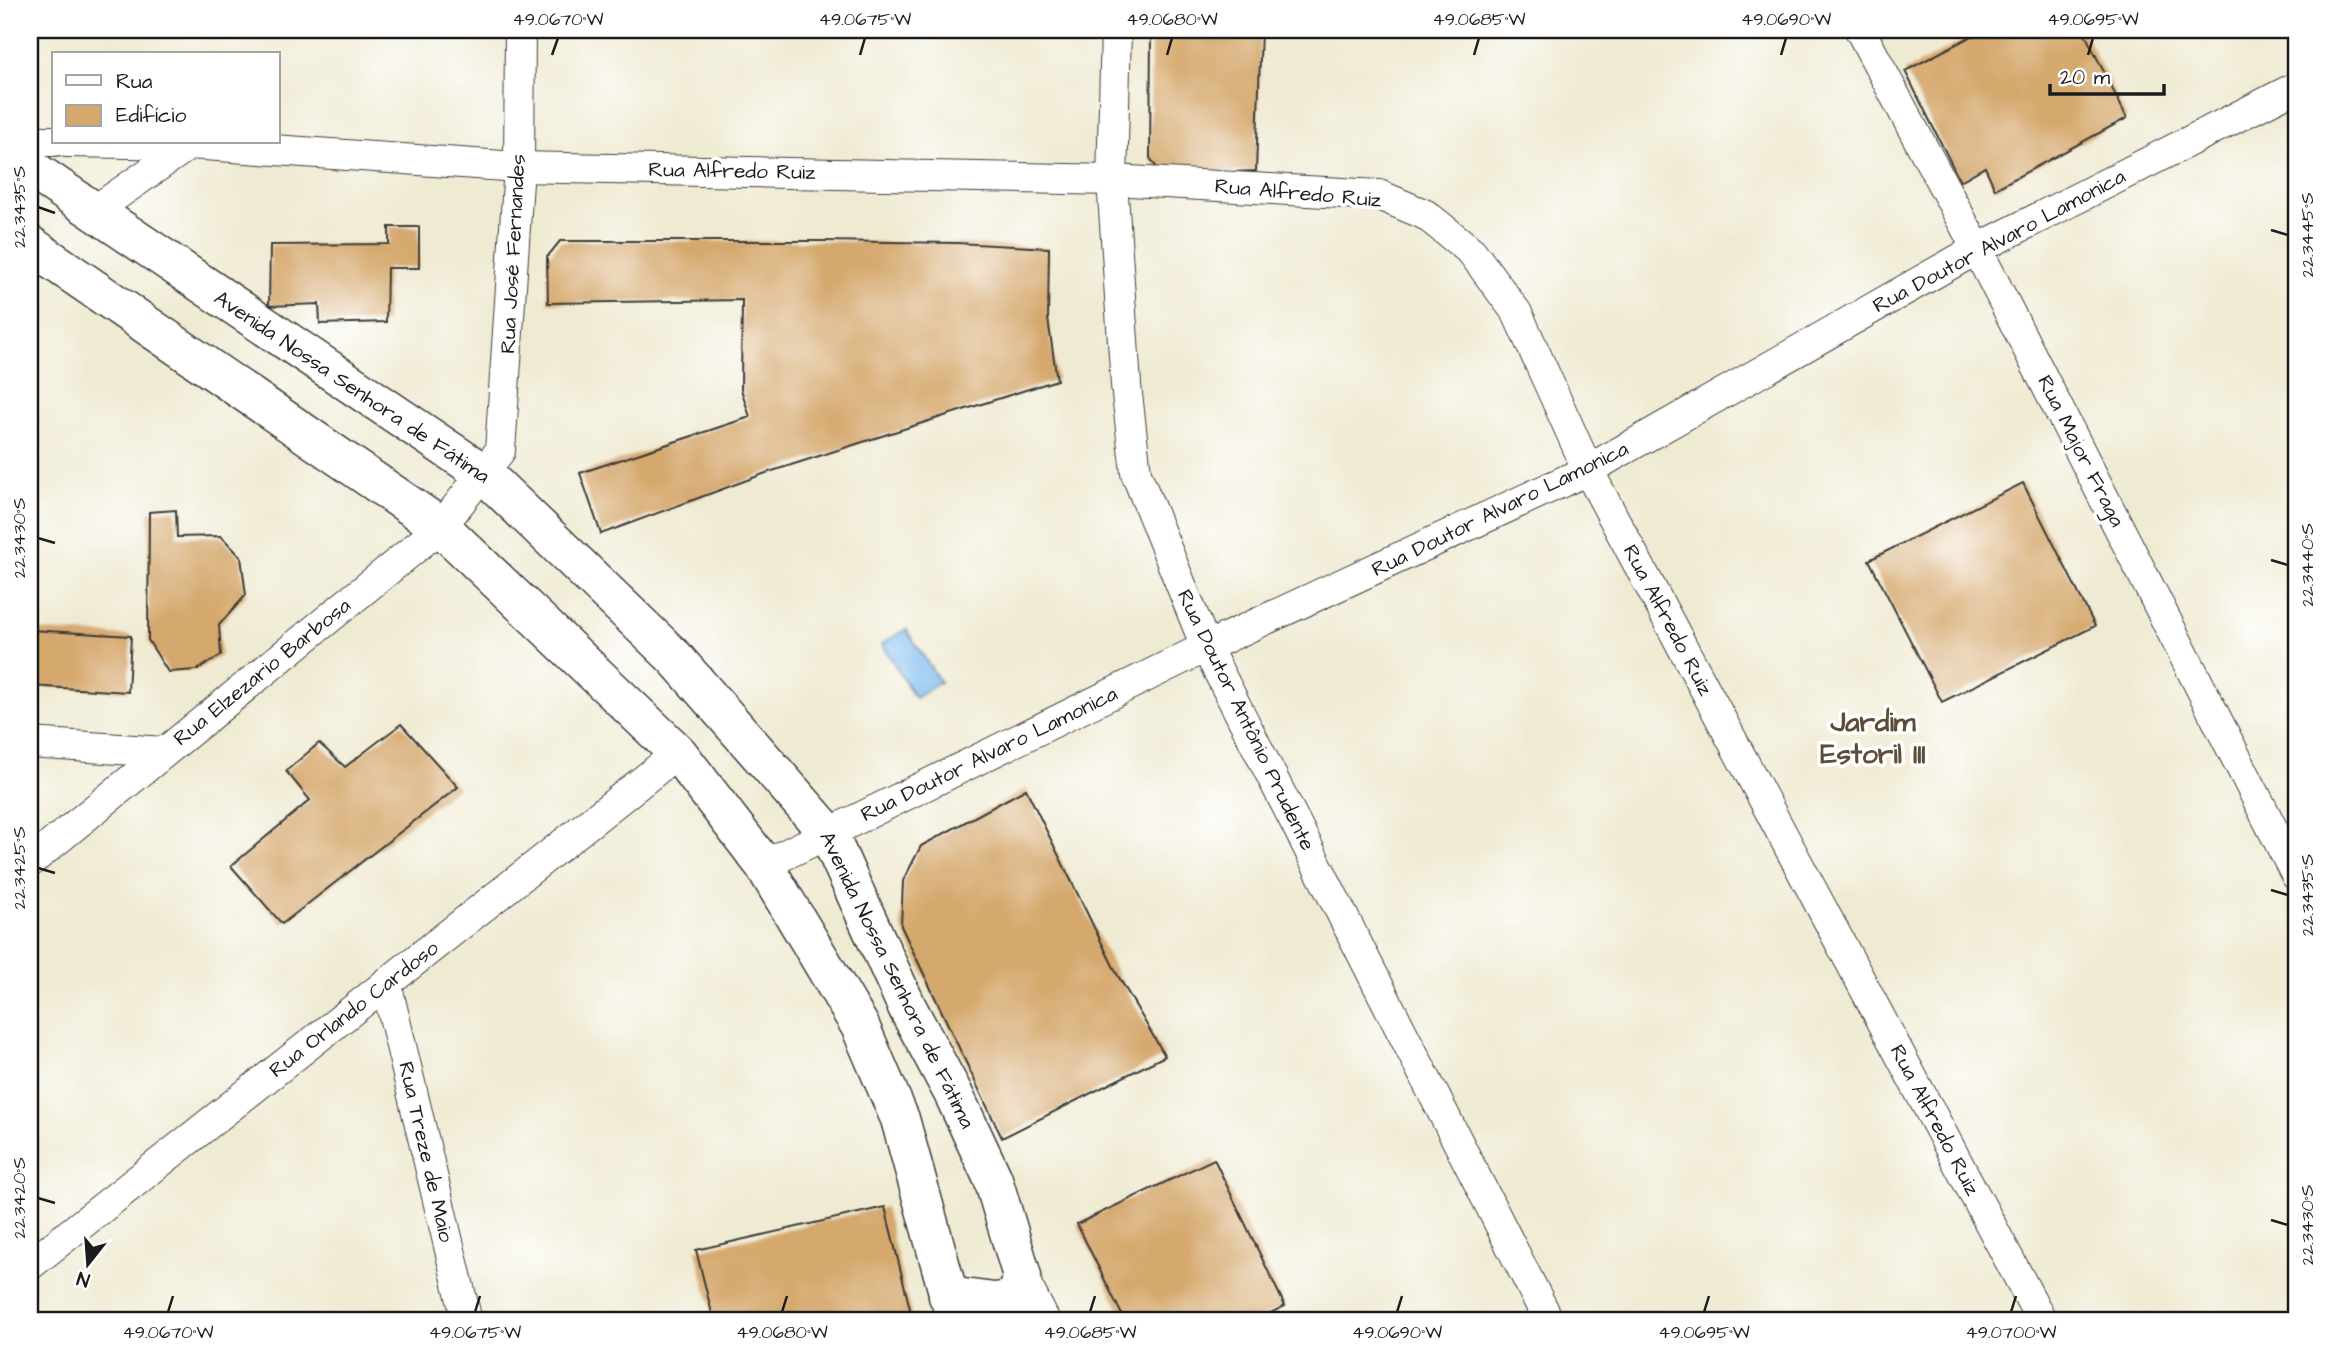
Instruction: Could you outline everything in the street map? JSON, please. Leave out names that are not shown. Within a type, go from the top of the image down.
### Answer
[{"type":"street","name":"Rua José Fernandes","points":[[483,473],[500,451],[519,167],[520,30]]},
{"type":"street","name":"Rua Doutor Antônio Prudente","points":[[1116,30],[1112,180],[1126,385],[1136,473],[1206,647],[1549,1321]]},
{"type":"street","name":"Rua Major Fraga","points":[[1860,30],[1978,249],[2296,875]]},
{"type":"street","name":"Rua Doutor Alvaro Lamonica","points":[[764,865],[1206,647],[1588,470],[1978,249],[2296,87]]},
{"type":"street","points":[[30,141],[52,142]]},
{"type":"street","name":"Rua Alfredo Ruiz","points":[[190,144],[519,167],[1112,180],[1379,195],[1426,215],[1472,251],[1517,313],[1588,470],[2042,1321]]},
{"type":"street","points":[[94,211],[190,144]]},
{"type":"street","name":"Avenida Nossa Senhora de Fátima","points":[[30,169],[483,473],[676,658],[828,833],[908,1009],[953,1093],[993,1180],[1024,1304]]},
{"type":"street","points":[[30,245],[441,527],[678,753],[764,865],[860,1027],[900,1119],[952,1309],[995,1302],[1024,1304]]},
{"type":"street","name":"Rua Elzezario Barbosa","points":[[30,862],[441,527],[483,473]]},
{"type":"street","points":[[30,743],[164,752]]},
{"type":"street","name":"Rua Orlando Cardoso","points":[[30,1265],[678,753]]},
{"type":"street","name":"Rua Treze de Maio","points":[[386,983],[467,1321]]},
{"type":"water","points":[[906,629],[940,682],[915,698],[882,644]]},
{"type":"building","points":[[1151,30],[1261,30],[1256,171],[1162,175],[1150,158]]},
{"type":"building","points":[[1983,30],[2083,30],[2127,118],[1995,189],[1985,167],[1960,181],[1905,71]]},
{"type":"building","points":[[389,227],[419,227],[419,268],[387,268],[386,322],[320,324],[319,304],[269,306],[270,245],[389,244]]},
{"type":"building","points":[[560,241],[821,241],[957,243],[1049,248],[1048,319],[1057,380],[766,473],[601,534],[580,473],[750,417],[741,389],[742,300],[548,303],[547,257]]},
{"type":"building","points":[[2023,483],[2095,626],[1942,702],[1869,560]]},
{"type":"building","points":[[176,510],[177,537],[221,536],[241,557],[246,595],[219,625],[221,655],[197,670],[168,672],[148,640],[149,512]]},
{"type":"building","points":[[30,630],[131,636],[128,692],[30,686]]},
{"type":"building","points":[[401,724],[458,787],[282,924],[231,866],[310,800],[286,771],[319,743],[345,767]]},
{"type":"building","points":[[1026,789],[1117,974],[1165,1056],[1002,1138],[901,926],[903,881],[921,846]]},
{"type":"building","points":[[1214,1159],[1285,1306],[1254,1321],[1125,1321],[1077,1224]]},
{"type":"building","points":[[885,1207],[913,1321],[714,1321],[696,1250]]},
{"type":"district","name":"Jardim Estoril III","points":[[1873,738]]}]
